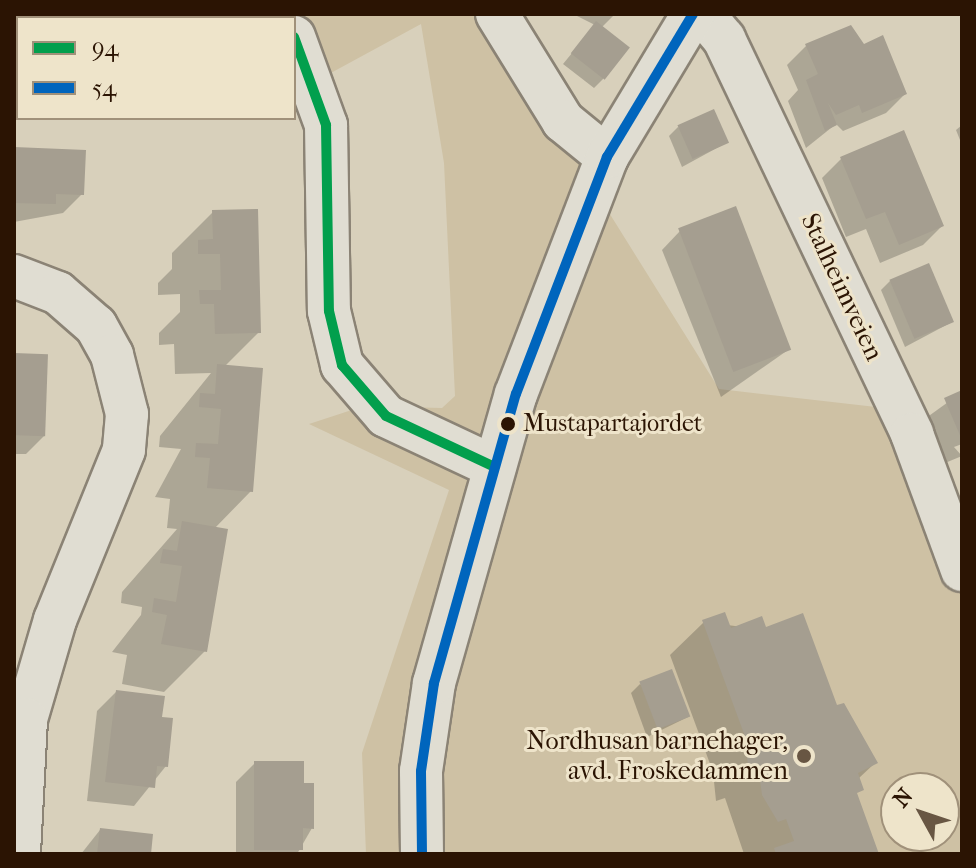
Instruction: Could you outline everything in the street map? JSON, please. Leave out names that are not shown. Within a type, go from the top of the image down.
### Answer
[{"type":"street","points":[[497,14],[563,121],[607,157]]},
{"type":"street","points":[[422,854],[421,771],[434,683],[516,394],[607,157],[693,14]]},
{"type":"street","name":"Stalheimveien","points":[[703,14],[724,39],[912,434],[962,570]]},
{"type":"street","points":[[296,42],[326,125],[329,311],[342,365],[386,416],[495,467]]},
{"type":"street","points":[[14,276],[58,293],[96,326],[112,355],[127,414],[120,462],[55,620],[26,719],[19,854]]},
{"type":"shaded area","points":[[14,14],[62,14],[16,16],[14,130]]},
{"type":"shaded area","points":[[150,14],[494,14],[520,70],[719,389],[876,407],[962,595],[962,854],[366,854],[362,753],[449,490],[309,424],[364,406],[442,408],[455,396],[444,163],[421,24],[296,92],[296,16]]},
{"type":"building","points":[[596,21],[630,47],[605,80],[571,53]]},
{"type":"building","points":[[851,25],[864,44],[883,35],[907,94],[862,113],[859,105],[836,115],[828,103],[837,125],[825,131],[806,80],[818,74],[805,44]]},
{"type":"building","points":[[714,109],[729,143],[693,159],[677,125]]},
{"type":"building","points":[[904,130],[944,226],[899,245],[885,212],[866,219],[840,157]]},
{"type":"building","points":[[14,147],[86,150],[84,195],[56,194],[56,204],[14,203]]},
{"type":"building","points":[[736,206],[791,350],[733,372],[678,228]]},
{"type":"building","points":[[258,209],[261,333],[215,334],[214,304],[200,304],[199,290],[221,290],[220,254],[198,254],[198,240],[213,239],[212,210]]},
{"type":"building","points":[[929,263],[954,322],[914,339],[889,280]]},
{"type":"building","points":[[14,353],[48,354],[45,436],[14,435]]},
{"type":"building","points":[[217,364],[263,368],[253,492],[207,488],[210,458],[195,457],[196,443],[218,444],[221,409],[199,407],[200,393],[215,394]]},
{"type":"building","points":[[962,390],[962,440],[944,398]]},
{"type":"building","points":[[182,521],[228,529],[207,652],[161,644],[167,615],[152,612],[154,598],[176,602],[182,566],[160,563],[163,549],[177,551]]},
{"type":"building","points":[[725,612],[731,628],[762,616],[766,627],[803,613],[837,705],[844,703],[878,763],[858,773],[864,790],[857,793],[879,854],[776,854],[774,848],[794,841],[786,819],[778,822],[762,795],[758,766],[748,769],[746,739],[702,620]]},
{"type":"building","points":[[672,669],[690,717],[658,729],[639,682]]},
{"type":"building","points":[[116,690],[165,696],[162,717],[173,718],[168,767],[157,766],[155,788],[105,782]]},
{"type":"building","points":[[254,761],[304,761],[304,783],[314,783],[314,829],[303,828],[303,850],[254,850]]},
{"type":"building","points":[[100,828],[153,834],[151,854],[97,854]]},
{"type":"transit line","name":"54","points":[[422,854],[421,771],[434,683],[516,394],[607,157],[693,14]]},
{"type":"transit line","name":"94","points":[[296,42],[326,125],[329,311],[342,365],[386,416],[495,467]]},
{"type":"place","name":"Mustapartajordet","points":[[508,424]]},
{"type":"place","name":"Nordhusan barnehager, avd. Froskedammen","points":[[804,756]]}]
